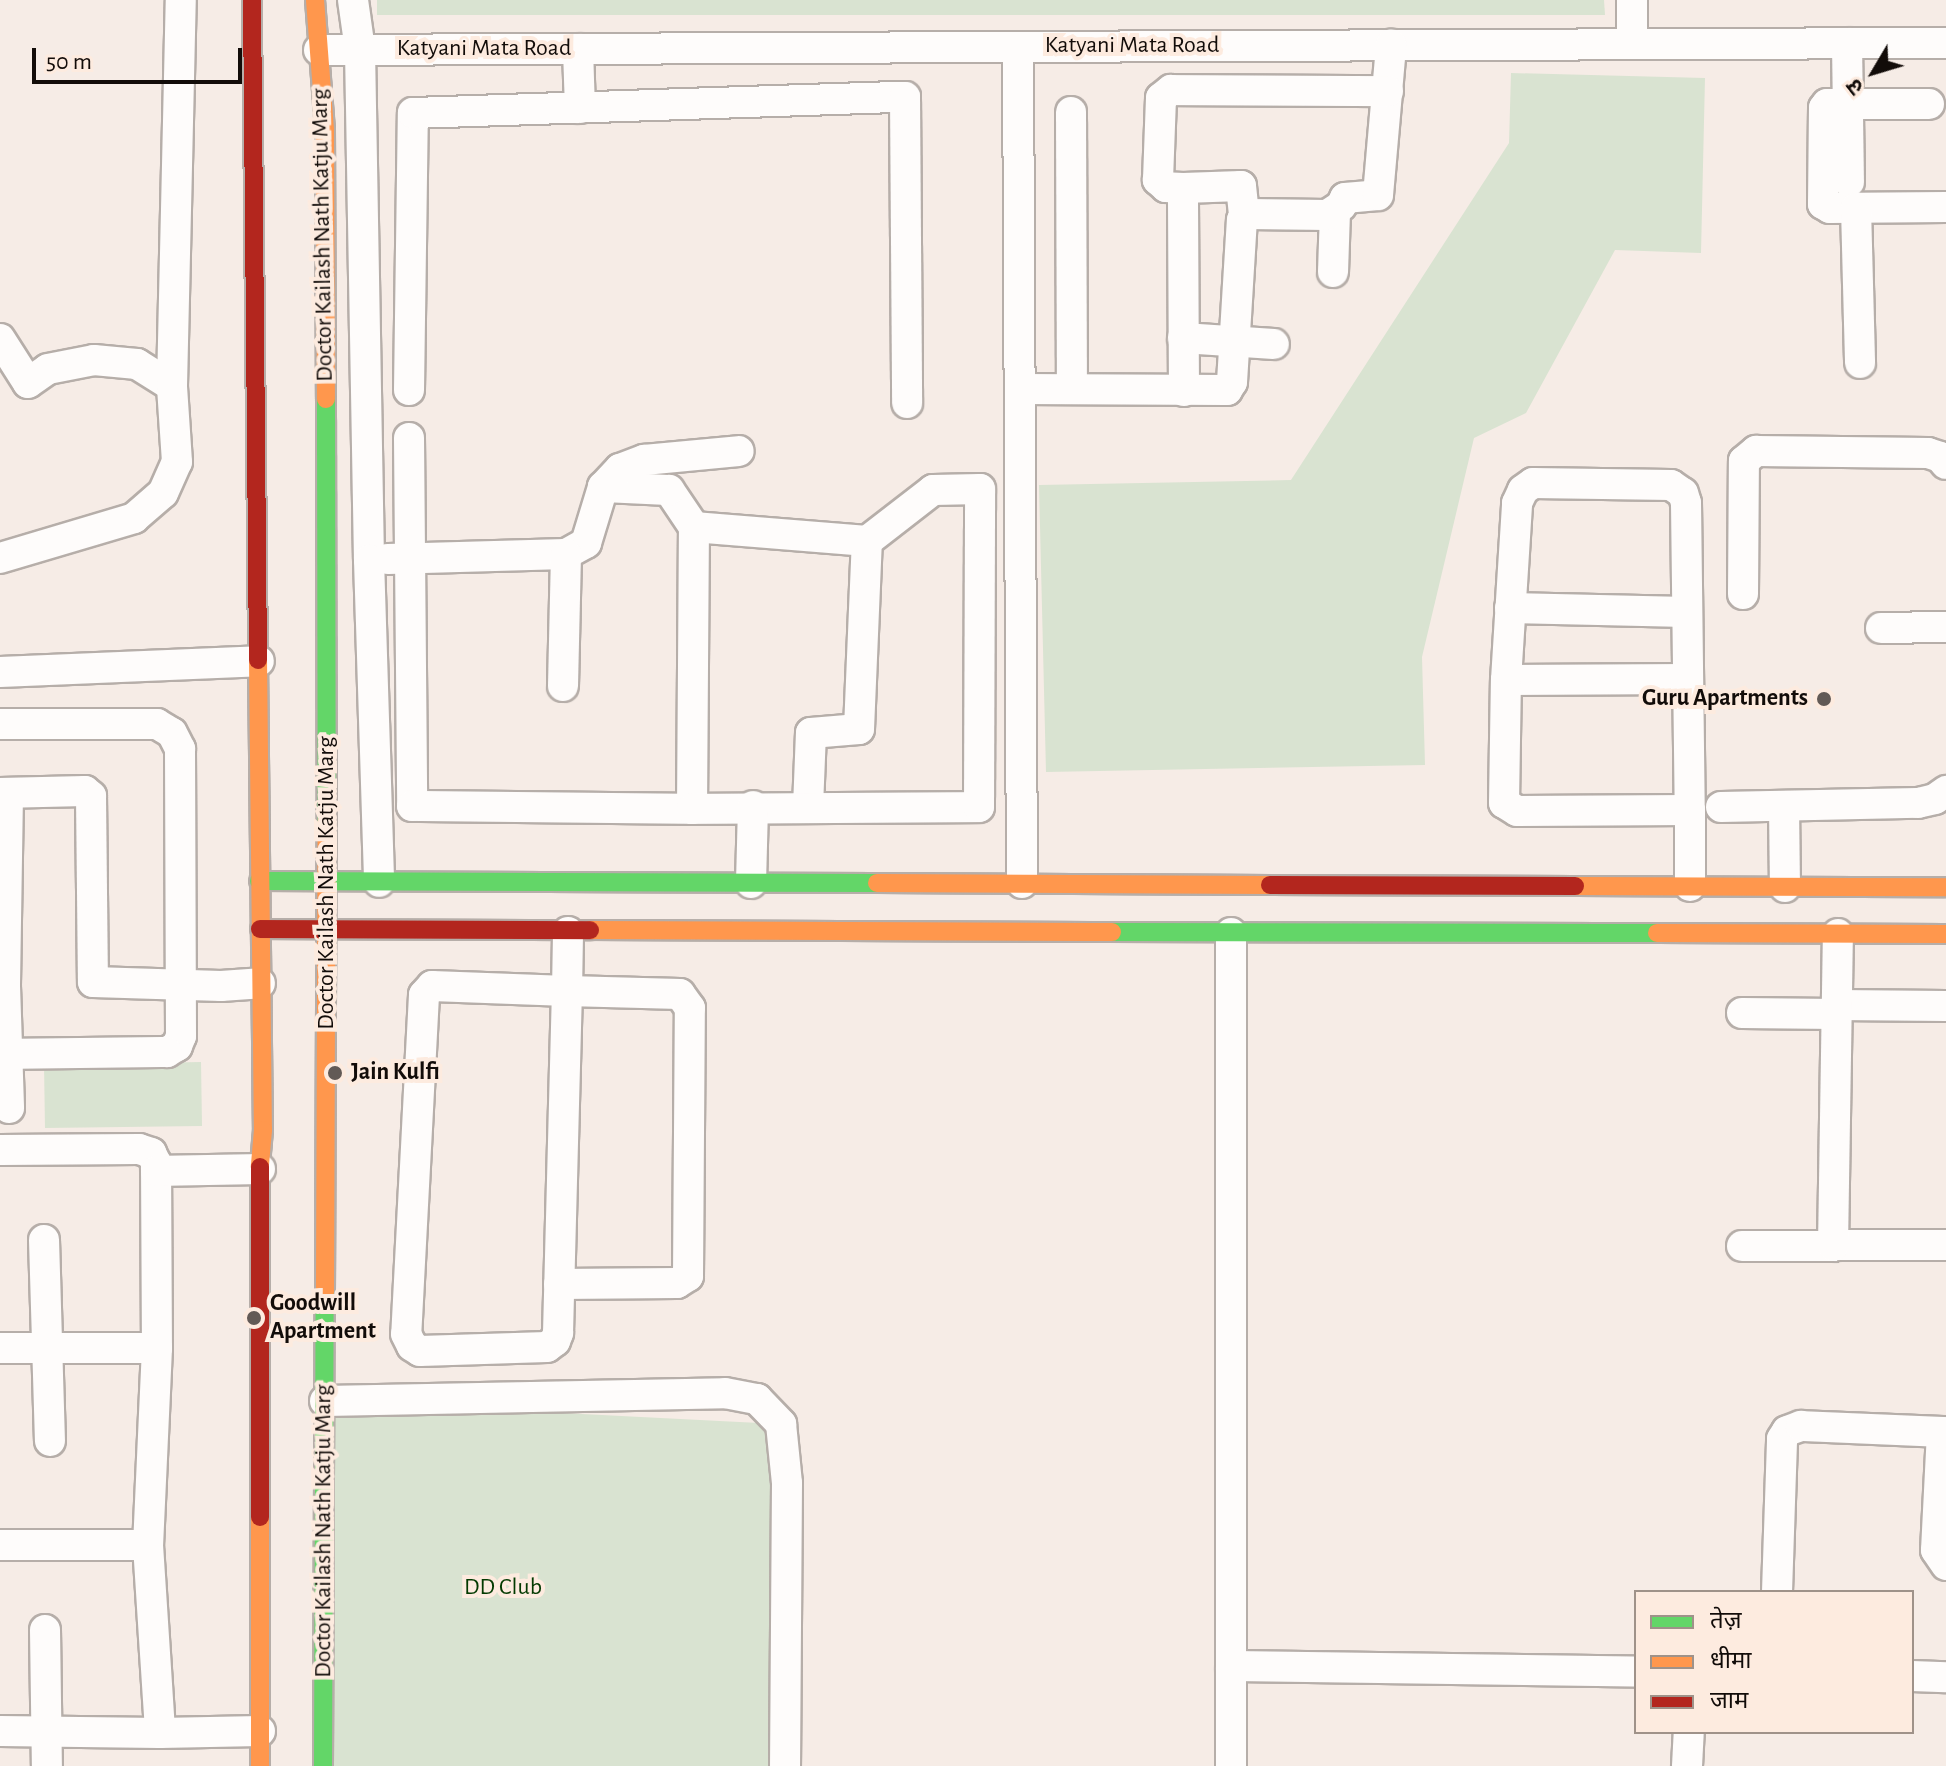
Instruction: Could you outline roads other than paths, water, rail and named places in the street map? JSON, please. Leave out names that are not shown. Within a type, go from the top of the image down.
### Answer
[{"type":"main road","points":[[252,0],[263,1130],[260,1169],[260,1766]]},
{"type":"main road","name":"Doctor Kailash Nath Katju Marg","points":[[315,0],[325,129],[327,930],[323,1766]]},
{"type":"main road","points":[[259,881],[1946,887]]},
{"type":"main road","points":[[260,929],[1946,934]]},
{"type":"street","points":[[0,558],[134,518],[163,493],[177,462],[172,386],[181,0]]},
{"type":"street","points":[[353,0],[360,50],[369,560],[379,882]]},
{"type":"street","points":[[1632,0],[1632,44]]},
{"type":"street","points":[[1847,43],[1860,363]]},
{"type":"street","name":"Katyani Mata Road","points":[[319,50],[1946,43]]},
{"type":"street","points":[[1333,272],[1335,212],[1345,198],[1378,195],[1391,45]]},
{"type":"street","points":[[1018,47],[1022,883]]},
{"type":"street","points":[[578,49],[580,108]]},
{"type":"street","points":[[1020,389],[1227,390],[1232,382],[1244,216],[1241,186],[1166,187],[1158,180],[1158,104],[1165,93],[1388,91]]},
{"type":"street","points":[[409,390],[413,113],[905,97],[907,403]]},
{"type":"street","points":[[1848,103],[1929,104]]},
{"type":"street","points":[[1071,112],[1072,389]]},
{"type":"street","points":[[1183,188],[1184,391]]},
{"type":"street","points":[[1852,195],[1946,207]]},
{"type":"street","points":[[1244,216],[1335,212]]},
{"type":"street","points":[[365,321],[410,321]]},
{"type":"street","points":[[1183,338],[1274,344]]},
{"type":"street","points":[[4,355],[28,383],[48,369],[94,360],[137,364],[172,386]]},
{"type":"street","points":[[409,438],[412,806],[692,809],[753,806],[979,807],[980,489],[933,490],[867,541],[694,527]]},
{"type":"street","points":[[326,561],[566,554],[586,543],[603,487],[620,469],[644,460],[739,451]]},
{"type":"street","points":[[1743,594],[1744,461],[1756,451],[1928,453],[1940,457],[1946,464]]},
{"type":"street","points":[[1690,810],[1511,809],[1502,794],[1517,503],[1523,490],[1542,481],[1671,485],[1678,488],[1686,503],[1690,810],[1690,886]]},
{"type":"street","points":[[603,487],[669,490],[694,527],[692,809]]},
{"type":"street","points":[[808,807],[811,733],[859,729],[867,541]]},
{"type":"street","points":[[563,686],[566,554]]},
{"type":"street","points":[[1510,608],[1687,612]]},
{"type":"street","points":[[1881,628],[1946,627]]},
{"type":"street","points":[[0,672],[259,661]]},
{"type":"street","points":[[1506,680],[1688,679]]},
{"type":"street","points":[[0,724],[157,724],[172,733],[180,749],[181,1036],[177,1046],[167,1052],[7,1054]]},
{"type":"street","points":[[9,1108],[3,986],[4,793],[85,791],[91,796],[93,982],[260,983]]},
{"type":"street","points":[[1721,807],[1918,803],[1935,799],[1946,791]]},
{"type":"street","points":[[751,883],[753,806]]},
{"type":"street","points":[[1784,806],[1785,887]]},
{"type":"street","points":[[559,1284],[677,1283],[688,1276],[690,1008],[680,994],[567,991],[432,986],[424,995],[406,1334],[412,1346],[420,1351],[547,1347],[558,1333],[559,1284],[567,991],[568,932]]},
{"type":"street","points":[[1231,933],[1231,1766]]},
{"type":"street","points":[[1833,1246],[1838,934]]},
{"type":"street","points":[[1742,1013],[1946,1006]]},
{"type":"street","points":[[0,1150],[139,1149],[151,1153],[156,1171],[157,1348],[148,1545],[160,1733]]},
{"type":"street","points":[[156,1171],[260,1169]]},
{"type":"street","points":[[44,1240],[50,1441]]},
{"type":"street","points":[[1742,1246],[1946,1245]]},
{"type":"street","points":[[0,1348],[157,1348]]},
{"type":"street","points":[[325,1401],[725,1393],[757,1399],[781,1424],[787,1483],[785,1766]]},
{"type":"street","points":[[1777,1590],[1782,1439],[1787,1431],[1801,1426],[1944,1432],[1936,1550],[1946,1565]]},
{"type":"street","points":[[0,1545],[148,1545]]},
{"type":"street","points":[[45,1630],[47,1766]]},
{"type":"street","points":[[1231,1666],[1634,1672]]},
{"type":"street","points":[[1914,1676],[1946,1677]]},
{"type":"street","points":[[0,1731],[260,1731]]},
{"type":"street","points":[[1687,1766],[1689,1734]]},
{"type":"place","name":"Guru Apartments","points":[[1824,699]]},
{"type":"place","name":"Jain Kulfi","points":[[335,1073]]},
{"type":"place","name":"Goodwill Apartment","points":[[254,1318]]},
{"type":"park label","name":"DD Club","points":[[503,1588]]}]
